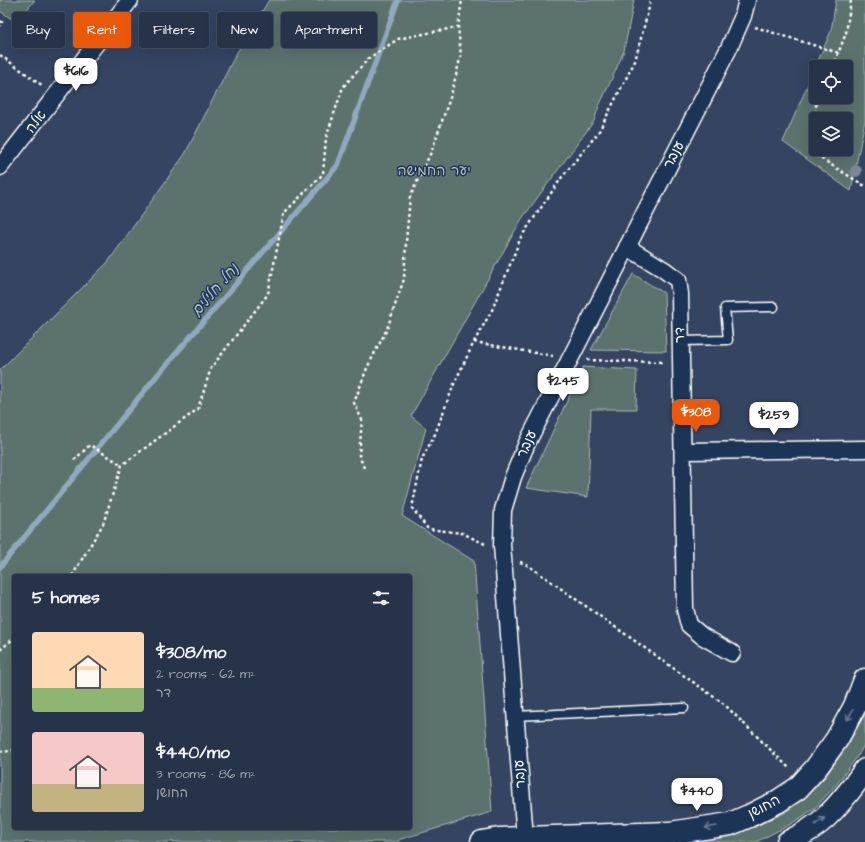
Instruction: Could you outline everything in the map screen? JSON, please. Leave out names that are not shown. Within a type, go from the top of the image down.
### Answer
[{"type":"street","name":"אלה","points":[[0,168],[130,0]]},
{"type":"street","name":"ענבר","points":[[525,838],[503,552],[503,510],[513,477],[526,443],[729,48],[747,0]]},
{"type":"street","name":"דר","points":[[627,247],[678,280],[680,294],[685,609],[689,625],[702,636],[732,652]]},
{"type":"street","points":[[682,451],[865,449]]},
{"type":"street","name":"החושן","points":[[482,842],[499,839],[670,833],[730,824],[749,816],[778,802],[798,788],[816,768],[837,739],[854,706],[865,680]]},
{"type":"street","points":[[788,842],[824,819],[847,794],[865,770]]},
{"type":"lane","points":[[680,341],[728,340],[725,308],[774,307]]},
{"type":"lane","points":[[515,716],[684,708]]},
{"type":"path","points":[[364,468],[359,455],[362,420],[354,403],[367,368],[387,330],[404,279],[410,197],[432,150],[451,95],[461,55],[458,27],[462,0]]},
{"type":"path","points":[[651,0],[635,61],[598,133],[562,177],[521,238],[492,310],[474,342],[454,384],[435,434],[422,459],[412,508],[428,528],[462,533],[529,566],[724,704],[803,782]]},
{"type":"path","points":[[836,60],[846,33],[851,0]]},
{"type":"path","points":[[0,21],[2,22],[0,26]]},
{"type":"path","points":[[740,22],[839,53]]},
{"type":"path","points":[[73,574],[103,524],[122,465],[198,410],[211,368],[268,294],[284,213],[324,174],[326,138],[343,87],[369,58],[398,39],[458,27]]},
{"type":"path","points":[[0,55],[37,82]]},
{"type":"path","points":[[817,156],[865,186]]},
{"type":"path","points":[[74,460],[90,445],[122,465]]},
{"type":"path","points":[[0,650],[12,640]]},
{"type":"path","points":[[0,751],[12,750]]},
{"type":"green space","points":[[0,0],[35,0],[25,12],[12,12],[12,19],[0,11]]},
{"type":"green space","name":"יער החמישה","points":[[269,0],[634,0],[624,51],[599,106],[594,121],[521,220],[411,416],[426,428],[402,516],[474,561],[492,812],[401,839],[397,842],[0,842],[0,370],[108,262],[185,154],[240,48],[273,48],[273,12],[262,12]]},
{"type":"green space","points":[[836,0],[865,0],[865,120],[851,191],[783,142],[809,82],[809,104],[853,104],[853,60],[818,60],[831,31]]},
{"type":"green space","points":[[633,274],[664,293],[666,351],[591,350]]},
{"type":"green space","points":[[583,367],[637,370],[636,409],[591,409],[588,497],[526,488]]},
{"type":"green space","points":[[865,714],[865,743],[859,754],[836,785],[815,808],[791,824],[756,842],[694,842],[733,836],[784,813],[806,797],[826,776],[847,746]]},
{"type":"waterway","name":"נחל חלילים","points":[[0,567],[155,378],[338,165],[398,0]]}]
